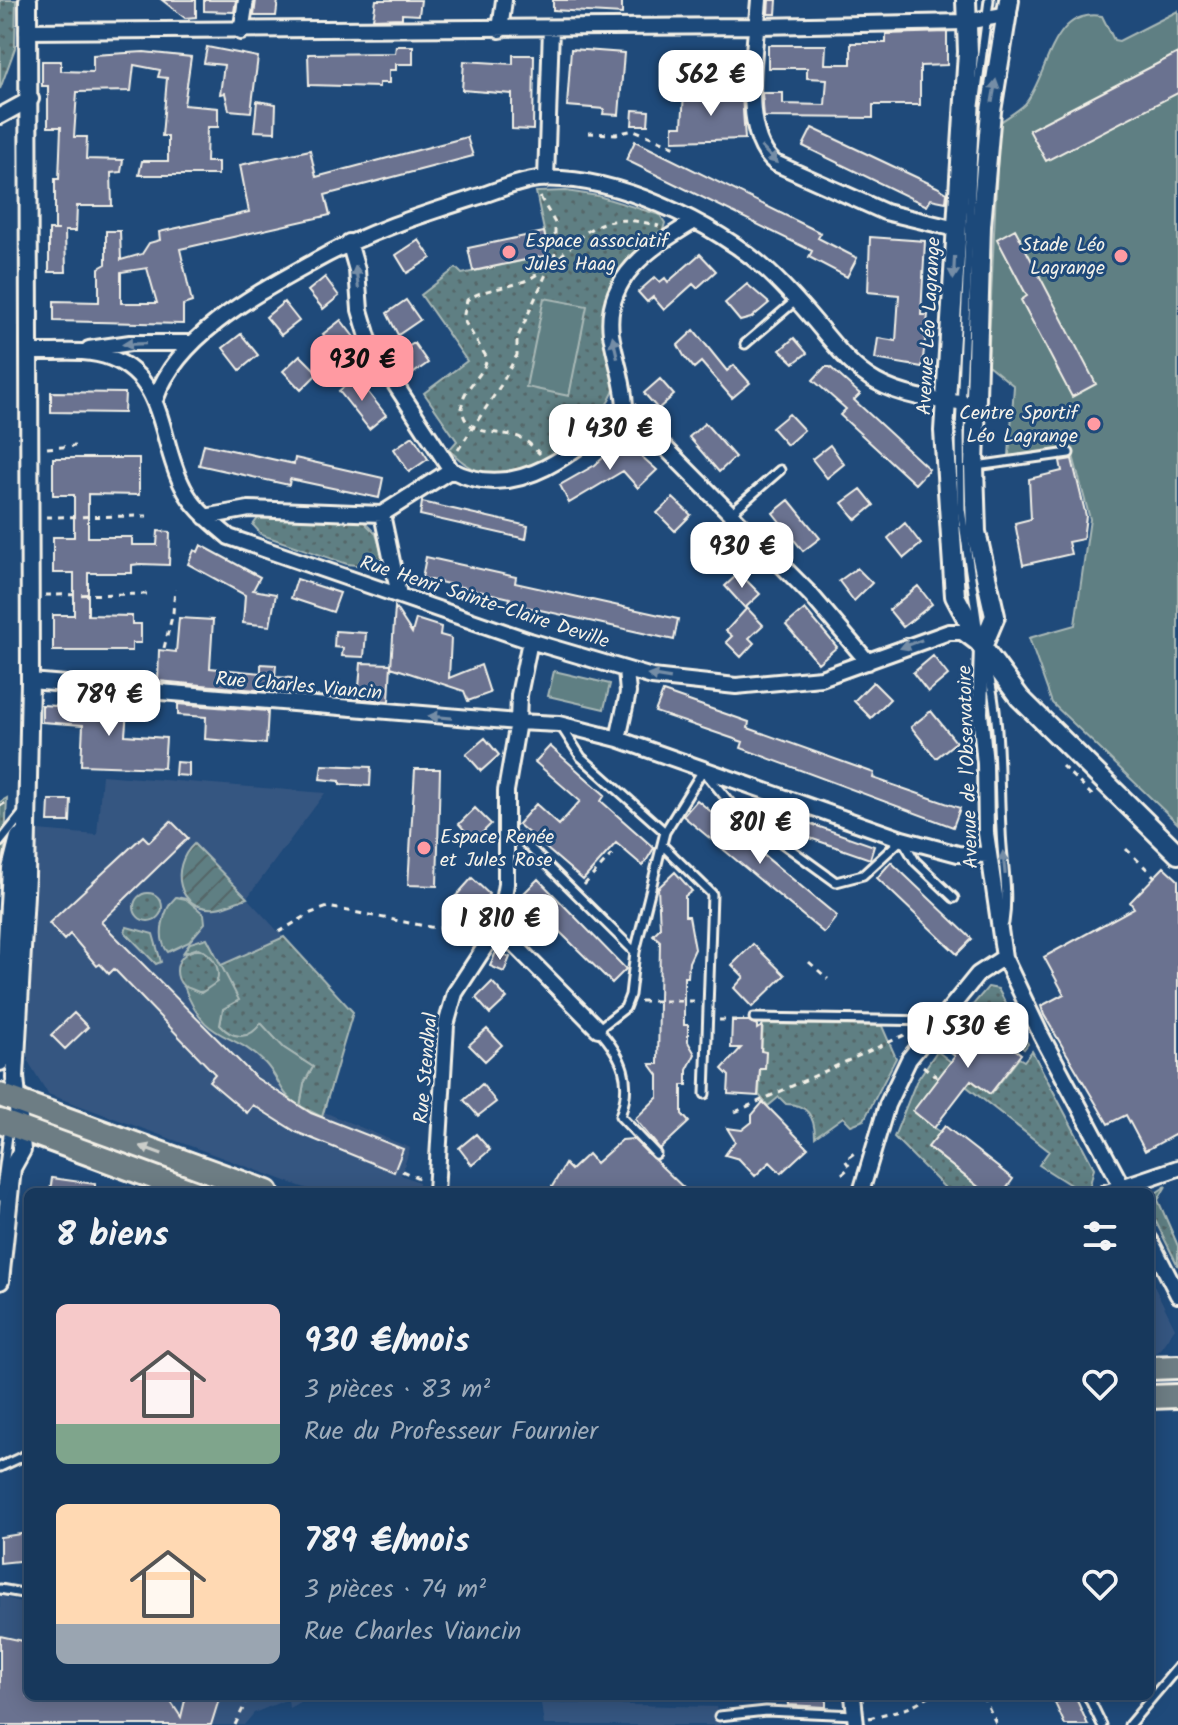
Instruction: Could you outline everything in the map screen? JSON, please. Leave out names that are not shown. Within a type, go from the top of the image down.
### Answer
[{"type":"main road","name":"Avenue Léo Lagrange","points":[[966,0],[968,52],[956,229],[962,404],[974,466],[976,532],[995,616],[982,647]]},
{"type":"main road","name":"Avenue Léo Lagrange","points":[[1009,7],[991,111],[962,404],[947,490],[955,596],[982,647],[1020,698],[1178,854]]},
{"type":"main road","points":[[6,1108],[185,1188]]},
{"type":"main road","points":[[6,1108],[255,1188]]},
{"type":"main road","points":[[1154,1368],[1178,1367]]},
{"type":"main road","points":[[1154,1397],[1178,1396]]},
{"type":"street","points":[[0,1281],[12,1168],[22,1150],[6,1108],[15,1077],[26,876],[24,812],[30,681],[31,99],[28,0]]},
{"type":"street","points":[[241,32],[246,0]]},
{"type":"street","points":[[500,30],[504,0]]},
{"type":"street","points":[[759,0],[753,113],[760,146],[766,156],[885,212],[956,229]]},
{"type":"street","points":[[27,31],[500,30],[966,22],[988,18],[1009,7]]},
{"type":"street","points":[[542,185],[551,28]]},
{"type":"street","points":[[0,116],[31,99]]},
{"type":"street","points":[[156,398],[170,366],[192,343],[260,292],[349,242],[412,217],[526,182],[609,187],[693,222],[738,247],[769,273],[864,377],[895,392],[962,404]]},
{"type":"street","points":[[693,222],[639,258],[619,283],[612,308],[611,333],[624,387],[625,407],[811,595],[868,662]]},
{"type":"street","points":[[349,242],[357,270],[360,310],[371,347],[449,465],[463,476],[509,480],[550,466],[577,450],[625,407]]},
{"type":"street","points":[[75,351],[130,343],[192,343]]},
{"type":"street","name":"Rue Henri Sainte-Claire Deville","points":[[31,352],[75,351],[108,356],[123,364],[156,398],[182,485],[205,517],[229,537],[530,641],[626,670],[628,693],[618,739]]},
{"type":"street","points":[[205,517],[249,509],[382,514],[449,465]]},
{"type":"street","points":[[382,514],[399,595]]},
{"type":"street","points":[[626,670],[683,680],[749,685],[821,678],[916,641],[949,632],[962,632],[982,647]]},
{"type":"street","name":"Rue Stendhal","points":[[431,1187],[446,1025],[455,993],[494,933],[506,884],[506,791],[530,641]]},
{"type":"street","name":"Avenue de l'Observatoire","points":[[982,647],[980,713],[988,855],[1004,957],[1041,1035],[1123,1188]]},
{"type":"street","name":"Rue Charles Viancin","points":[[30,681],[559,724],[618,739]]},
{"type":"street","points":[[618,739],[902,839],[958,854],[988,855]]},
{"type":"street","points":[[0,1062],[11,869],[24,812]]},
{"type":"street","points":[[494,933],[512,942],[598,1029]]},
{"type":"street","points":[[862,1188],[887,1105],[909,1059],[978,974],[1004,957]]},
{"type":"street","points":[[1129,1188],[1178,1168]]},
{"type":"street","points":[[1154,1248],[1178,1295]]},
{"type":"lane","name":"Avenue Léo Lagrange","points":[[982,647],[961,509],[962,404],[975,106],[989,0]]},
{"type":"lane","points":[[745,344],[794,302]]},
{"type":"lane","points":[[974,466],[1069,453]]},
{"type":"lane","points":[[731,513],[780,470]]},
{"type":"lane","name":"Avenue de l'Observatoire","points":[[982,647],[998,711],[1001,833],[1007,900],[1001,941]]},
{"type":"lane","points":[[559,724],[581,757],[665,832]]},
{"type":"lane","points":[[656,1154],[620,1116],[627,1096],[626,1075],[621,1058],[598,1029],[625,1008],[630,995],[635,952],[665,832],[703,770],[735,809],[836,882],[863,875],[902,839],[915,861],[954,898]]},
{"type":"lane","points":[[0,842],[24,812]]},
{"type":"lane","points":[[507,836],[521,839],[635,952]]},
{"type":"lane","points":[[662,845],[712,894],[705,1094]]},
{"type":"lane","points":[[0,1197],[13,992],[6,972]]},
{"type":"lane","points":[[753,1019],[940,1021]]},
{"type":"lane","points":[[0,1467],[24,1456]]},
{"type":"lane","points":[[0,1589],[24,1593]]},
{"type":"lane","points":[[1154,1695],[1178,1667]]},
{"type":"lane","points":[[1090,1700],[1102,1725]]},
{"type":"lane","points":[[1129,1725],[1150,1700]]},
{"type":"lane","points":[[719,1716],[766,1711],[860,1719]]},
{"type":"path","points":[[588,133],[616,134],[634,130],[676,147]]},
{"type":"path","points":[[449,465],[517,355],[517,339],[555,254],[555,223],[542,185]]},
{"type":"path","points":[[550,466],[519,436],[489,434],[473,427],[463,415],[463,398],[481,376],[487,358],[463,319],[467,300],[528,280],[550,265],[584,232],[611,219],[627,218],[668,228]]},
{"type":"path","points":[[47,448],[75,446]]},
{"type":"path","points":[[46,517],[147,516]]},
{"type":"path","points":[[164,648],[173,613],[175,589]]},
{"type":"path","points":[[45,595],[148,594]]},
{"type":"path","points":[[0,806],[10,800]]},
{"type":"path","points":[[1126,849],[1155,877]]},
{"type":"path","points":[[577,894],[614,852]]},
{"type":"path","points":[[279,932],[328,907],[430,927],[494,933]]},
{"type":"path","points":[[371,923],[374,914]]},
{"type":"path","points":[[809,962],[828,979]]},
{"type":"path","points":[[636,1001],[708,1001]]},
{"type":"path","points":[[708,1019],[753,1019]]},
{"type":"path","points":[[735,1112],[919,1029]]},
{"type":"path","points":[[923,1066],[938,1078]]},
{"type":"path","points":[[842,1174],[850,1167],[845,1160],[860,1149]]},
{"type":"path","points":[[402,1171],[431,1187]]},
{"type":"path","points":[[235,1725],[247,1700]]},
{"type":"path","points":[[860,1719],[908,1708],[922,1700]]},
{"type":"path","points":[[985,1700],[997,1725]]},
{"type":"shaded area","points":[[102,775],[325,793],[247,898],[353,1012],[324,1112],[410,1148],[401,1175],[419,1182],[418,1188],[305,1188],[48,1094],[28,1061],[37,830],[97,835]]},
{"type":"shaded area","points":[[1154,1286],[1175,1328],[1158,1352],[1154,1352]]},
{"type":"shaded area","points":[[0,1596],[24,1603],[24,1700],[286,1700],[254,1713],[244,1725],[0,1725]]},
{"type":"shaded area","points":[[288,1700],[304,1700],[289,1708]]},
{"type":"shaded area","points":[[541,1703],[716,1707],[721,1725],[544,1725]]},
{"type":"green space","points":[[0,0],[16,0],[15,48],[0,89]]},
{"type":"green space","name":"Centre Sportif Léo Lagrange","points":[[1178,11],[1178,824],[1052,703],[1029,638],[1075,625],[1090,519],[1071,448],[1009,456],[1014,386],[988,365],[999,123],[1025,104],[1053,46],[1071,22],[1085,16],[1102,16],[1114,40],[1119,41]]},
{"type":"green space","points":[[566,191],[598,196],[660,215],[665,223],[662,234],[635,257],[629,255],[611,290],[616,384],[609,401],[596,418],[561,449],[519,469],[499,473],[480,471],[449,450],[457,441],[424,393],[467,361],[421,295],[456,268],[462,274],[549,255],[536,192]]},
{"type":"green space","points":[[544,298],[587,306],[569,396],[526,387]]},
{"type":"green space","points":[[261,514],[361,519],[376,534],[383,557],[374,567],[347,564],[262,535],[253,525]]},
{"type":"green space","points":[[554,671],[610,684],[604,709],[548,696]]},
{"type":"green space","points":[[7,798],[0,950],[0,802]]},
{"type":"green space","points":[[194,844],[247,898],[216,908],[203,907],[185,896],[181,886],[181,864]]},
{"type":"green space","points":[[148,893],[158,897],[162,907],[158,917],[148,921],[138,917],[134,907],[138,897]]},
{"type":"green space","points":[[176,897],[186,899],[204,914],[205,923],[189,942],[168,952],[162,940],[163,924]]},
{"type":"green space","points":[[127,927],[153,934],[161,962],[156,964],[125,932]]},
{"type":"green space","points":[[284,937],[353,1012],[322,1117],[300,1106],[304,1083],[313,1067],[284,1048],[261,1024],[251,1033],[241,1036],[230,1034],[220,1025],[223,1009],[238,1000],[219,966]]},
{"type":"green space","points":[[207,938],[239,1000],[223,1009],[220,1025],[230,1033],[241,1036],[252,1033],[261,1023],[284,1048],[313,1067],[304,1083],[300,1106],[288,1097],[265,1063],[253,1052],[210,1027],[192,1005],[184,986],[201,993],[217,982],[218,971],[211,957],[198,948],[183,953],[190,943]]},
{"type":"green space","points":[[198,950],[213,956],[219,971],[213,986],[198,992],[183,986],[177,971],[183,956]]},
{"type":"green space","points":[[988,987],[998,989],[1028,1044],[1024,1049],[971,1007]]},
{"type":"green space","points":[[763,1024],[882,1026],[896,1058],[864,1120],[851,1125],[843,1117],[815,1137],[813,1123],[804,1109],[786,1104],[779,1097],[768,1106],[759,1095]]},
{"type":"green space","points":[[937,1051],[951,1062],[913,1111],[940,1132],[929,1148],[980,1188],[945,1188],[894,1137],[916,1082]]},
{"type":"green space","points":[[1032,1051],[1094,1168],[1090,1185],[1085,1188],[1075,1188],[1039,1165],[1049,1151],[966,1086],[971,1080],[991,1094],[1019,1058],[1024,1061]]},
{"type":"green space","points":[[1166,1186],[1158,1200],[1178,1246],[1178,1266],[1154,1218],[1154,1194]]},
{"type":"building","points":[[162,0],[196,0],[196,17],[185,18]]},
{"type":"building","points":[[204,0],[236,0],[234,12],[204,11]]},
{"type":"building","points":[[256,0],[278,0],[276,16],[254,16]]},
{"type":"building","points":[[376,0],[421,0],[419,15],[402,14],[402,18],[373,19]]},
{"type":"building","points":[[553,0],[622,0],[622,14],[553,10]]},
{"type":"building","points":[[769,0],[777,0],[776,14],[768,14]]},
{"type":"building","points":[[947,32],[947,65],[920,66],[920,105],[873,105],[873,118],[764,117],[762,93],[783,93],[783,104],[825,105],[827,79],[807,78],[807,68],[768,68],[768,45],[826,45],[825,64],[851,64],[851,43],[886,43],[886,34]]},
{"type":"building","points":[[396,46],[413,46],[413,64],[396,64],[396,70],[389,70],[389,83],[379,83],[379,87],[309,85],[308,54],[395,53]]},
{"type":"building","points":[[207,47],[258,57],[251,112],[229,110],[225,93],[220,94],[224,65],[204,63]]},
{"type":"building","points":[[571,49],[624,53],[619,115],[603,114],[604,109],[567,106]]},
{"type":"building","points":[[144,52],[191,57],[184,105],[218,108],[218,127],[207,127],[206,162],[218,162],[218,175],[139,175],[142,161],[168,161],[168,136],[162,136],[167,78],[158,77],[160,70],[134,65],[131,91],[77,92],[74,137],[87,137],[86,159],[123,160],[121,172],[111,173],[112,206],[77,206],[76,231],[65,231],[66,272],[49,272],[49,230],[55,230],[55,179],[59,179],[61,127],[48,127],[48,86],[42,86],[42,61],[61,61],[61,71],[93,72],[93,55]]},
{"type":"building","points":[[1178,53],[1178,93],[1046,161],[1029,130]]},
{"type":"building","points":[[513,55],[534,55],[533,130],[512,129],[512,94],[462,90],[464,61],[513,64]]},
{"type":"building","points":[[684,92],[742,96],[745,139],[673,141],[673,126],[682,126]]},
{"type":"building","points":[[257,101],[276,104],[275,132],[254,131]]},
{"type":"building","points":[[633,110],[649,111],[648,125],[632,125]]},
{"type":"building","points":[[812,128],[937,187],[947,193],[946,202],[931,199],[927,206],[803,146]]},
{"type":"building","points":[[467,137],[473,156],[325,195],[330,215],[180,249],[192,302],[183,305],[183,324],[54,321],[54,301],[99,302],[99,268],[106,264],[106,231],[120,231],[121,260],[142,254],[149,243],[160,240],[159,232],[249,212],[240,165],[310,150],[316,177]],"holes":[[[147,268],[157,303],[121,303],[121,272]]]},
{"type":"building","points":[[635,141],[821,233],[818,238],[857,258],[847,277],[809,257],[812,251],[626,160]]},
{"type":"building","points":[[1015,229],[1096,384],[1072,397],[1021,300],[1027,296],[997,239]]},
{"type":"building","name":"Espace associatif Jules Haag","points":[[544,232],[549,255],[473,271],[468,248]]},
{"type":"building","points":[[870,237],[925,241],[921,315],[928,315],[922,367],[875,359],[878,338],[896,341],[899,295],[868,292]]},
{"type":"building","points":[[419,240],[431,258],[407,273],[396,255]]},
{"type":"building","points":[[700,254],[716,271],[697,288],[693,284],[664,310],[653,297],[647,302],[638,292],[655,277],[660,282],[665,278],[668,282]]},
{"type":"building","points":[[325,277],[339,296],[323,309],[308,291]]},
{"type":"building","points":[[747,284],[769,303],[751,318],[740,321],[725,303]]},
{"type":"building","points":[[406,300],[420,320],[398,335],[387,313]]},
{"type":"building","points":[[284,302],[299,321],[281,335],[266,317]]},
{"type":"building","points":[[341,320],[357,341],[339,354],[323,334]]},
{"type":"building","points":[[694,330],[727,371],[734,365],[750,383],[732,398],[701,362],[694,368],[684,356],[678,345]]},
{"type":"building","points":[[241,334],[258,355],[240,370],[223,348]]},
{"type":"building","points":[[794,338],[807,353],[794,363],[780,350]]},
{"type":"building","points":[[414,343],[428,363],[408,377],[394,356]]},
{"type":"building","points":[[300,355],[318,373],[301,390],[283,371]]},
{"type":"building","points":[[825,367],[830,367],[860,394],[854,400],[929,469],[915,484],[840,415],[846,409],[813,380]]},
{"type":"building","points":[[356,377],[386,415],[369,429],[339,391]]},
{"type":"building","points":[[660,379],[674,395],[658,409],[644,393]]},
{"type":"building","points":[[51,392],[125,393],[124,413],[51,412]]},
{"type":"building","points":[[789,414],[804,430],[787,445],[772,428]]},
{"type":"building","points":[[705,423],[735,457],[719,472],[689,437]]},
{"type":"building","points":[[413,436],[428,459],[409,472],[394,449]]},
{"type":"building","points":[[623,440],[657,470],[638,488],[623,471],[569,503],[560,485],[595,465]]},
{"type":"building","points":[[204,444],[294,464],[295,458],[383,478],[379,498],[290,479],[289,485],[199,465]]},
{"type":"building","points":[[830,445],[844,464],[827,478],[812,459]]},
{"type":"building","points":[[53,458],[139,458],[139,495],[88,494],[88,537],[132,537],[132,545],[157,545],[158,531],[170,532],[169,565],[132,565],[132,573],[88,573],[88,615],[132,616],[132,624],[141,624],[141,643],[132,643],[132,651],[53,651],[53,615],[74,615],[74,573],[53,573],[53,537],[74,537],[74,495],[53,495]]},
{"type":"building","points":[[1072,459],[1086,516],[1083,539],[1068,542],[1071,554],[1023,565],[1015,523],[1031,519],[1029,479],[1062,471],[1060,461]]},
{"type":"building","points":[[861,489],[874,505],[856,520],[842,503]]},
{"type":"building","points":[[673,498],[691,515],[675,531],[657,513]]},
{"type":"building","points":[[789,500],[820,538],[803,551],[773,513]]},
{"type":"building","points":[[422,502],[528,526],[526,539],[420,515]]},
{"type":"building","points":[[905,523],[921,544],[904,558],[888,538]]},
{"type":"building","points":[[710,532],[724,548],[707,563],[693,546]]},
{"type":"building","points":[[201,545],[260,577],[253,590],[276,594],[270,626],[243,623],[245,595],[188,564],[194,550],[198,552]]},
{"type":"building","points":[[426,557],[516,577],[515,583],[678,619],[674,640],[509,603],[510,598],[422,578]]},
{"type":"building","points":[[857,568],[872,583],[854,601],[839,581]]},
{"type":"building","points":[[739,573],[760,594],[745,608],[725,586]]},
{"type":"building","points":[[297,579],[340,593],[333,612],[291,598]]},
{"type":"building","points":[[918,586],[932,604],[903,627],[889,610]]},
{"type":"building","points":[[395,607],[412,633],[416,619],[441,627],[440,635],[451,638],[449,678],[481,665],[490,693],[468,701],[464,691],[391,667]]},
{"type":"building","points":[[747,608],[763,625],[749,638],[754,643],[741,657],[726,642],[732,636],[726,631]]},
{"type":"building","points":[[805,609],[837,647],[818,663],[786,625]]},
{"type":"building","points":[[179,618],[213,620],[210,668],[261,673],[261,664],[276,665],[275,677],[292,678],[291,693],[158,681],[159,650],[176,652]]},
{"type":"building","points":[[335,631],[366,633],[364,657],[342,656],[343,648],[334,647]]},
{"type":"building","points":[[933,656],[948,675],[928,692],[913,673]]},
{"type":"building","points":[[361,663],[391,664],[389,701],[358,699]]},
{"type":"building","points":[[873,682],[890,699],[871,718],[854,701]]},
{"type":"building","points":[[663,692],[749,722],[748,728],[874,773],[873,778],[960,808],[953,827],[741,748],[743,742],[655,712]]},
{"type":"building","points":[[178,704],[268,711],[266,744],[205,739],[206,717],[178,715]]},
{"type":"building","points":[[42,705],[127,711],[125,735],[166,738],[164,768],[81,765],[83,725],[42,722]]},
{"type":"building","points":[[931,711],[956,742],[936,758],[911,727]]},
{"type":"building","points":[[485,738],[499,755],[481,771],[466,754]]},
{"type":"building","points":[[550,746],[605,795],[601,801],[654,848],[643,866],[616,843],[583,880],[518,824],[536,804],[559,825],[580,801],[535,762]]},
{"type":"building","points":[[176,762],[189,763],[189,776],[175,775]]},
{"type":"building","points":[[322,765],[371,767],[370,786],[320,779]]},
{"type":"building","name":"Espace Renée et Jules Rose","points":[[415,769],[440,769],[437,886],[408,885]]},
{"type":"building","points":[[49,800],[71,800],[70,822],[48,822]]},
{"type":"building","points":[[697,800],[837,916],[824,933],[683,816]]},
{"type":"building","points":[[475,808],[491,824],[474,841],[459,824]]},
{"type":"building","points":[[766,808],[874,846],[870,859],[764,822]]},
{"type":"building","points":[[171,821],[188,838],[101,922],[255,1077],[311,1113],[403,1149],[394,1172],[296,1132],[253,1105],[247,1113],[209,1081],[215,1074],[114,969],[109,974],[100,964],[97,966],[70,934],[64,940],[49,923],[143,836],[149,842]]},
{"type":"building","points":[[891,862],[972,939],[957,954],[877,878]]},
{"type":"building","points":[[1164,867],[1178,880],[1178,1133],[1145,1151],[1126,1115],[1108,1124],[1044,1015],[1041,1006],[1064,994],[1044,957],[1134,908],[1130,902]]},
{"type":"building","points":[[675,872],[692,891],[685,896],[685,916],[689,916],[695,949],[689,962],[688,977],[684,977],[684,1025],[688,1025],[688,1042],[695,1054],[687,1070],[687,1085],[682,1085],[682,1114],[689,1122],[660,1149],[635,1119],[658,1097],[658,1075],[650,1064],[658,1064],[660,941],[653,935],[660,928],[658,888]]},
{"type":"building","points":[[472,878],[489,894],[471,913],[455,897]]},
{"type":"building","points":[[538,879],[626,969],[612,983],[522,895]]},
{"type":"building","points":[[753,944],[785,975],[752,1007],[734,988],[744,977],[732,965]]},
{"type":"building","points":[[496,952],[510,957],[504,972],[490,966]]},
{"type":"building","points":[[492,982],[507,998],[490,1014],[476,998]]},
{"type":"building","points":[[74,1013],[88,1027],[65,1049],[51,1035]]},
{"type":"building","points":[[974,1018],[1021,1054],[990,1094],[971,1080],[934,1128],[913,1111],[955,1056],[948,1051]]},
{"type":"building","points":[[732,1021],[749,1021],[757,1025],[757,1029],[762,1026],[761,1051],[766,1052],[765,1069],[760,1069],[758,1096],[728,1094],[729,1076],[722,1069],[741,1048],[731,1048]]},
{"type":"building","points":[[487,1029],[502,1045],[485,1061],[469,1045]]},
{"type":"building","points":[[482,1084],[496,1102],[478,1116],[464,1100]]},
{"type":"building","points":[[763,1102],[808,1148],[781,1173],[770,1162],[755,1176],[739,1159],[725,1155],[735,1141],[727,1128],[742,1130],[752,1122],[752,1115]]},
{"type":"building","points":[[945,1126],[1013,1179],[1007,1188],[980,1188],[928,1147]]},
{"type":"building","points":[[476,1134],[490,1150],[472,1165],[459,1148]]},
{"type":"building","points":[[633,1139],[684,1188],[551,1188],[565,1164],[571,1170],[588,1154],[596,1163],[622,1140]]},
{"type":"building","points":[[52,1178],[95,1184],[95,1188],[51,1188]]},
{"type":"building","points":[[24,1534],[24,1560],[0,1563],[0,1537]]},
{"type":"building","points":[[0,1636],[24,1641],[24,1700],[170,1700],[181,1717],[185,1700],[219,1700],[211,1725],[0,1725]]},
{"type":"building","points":[[787,1700],[826,1700],[826,1707],[788,1705]]},
{"type":"building","points":[[1077,1700],[1088,1725],[1065,1725],[1055,1703]]},
{"type":"place","name":"Espace associatif Jules Haag","points":[[509,252]]},
{"type":"place","name":"Stade Léo Lagrange","points":[[1121,256]]},
{"type":"place","name":"Centre Sportif Léo Lagrange","points":[[1094,424]]},
{"type":"place","name":"Espace Renée et Jules Rose","points":[[424,848]]}]
